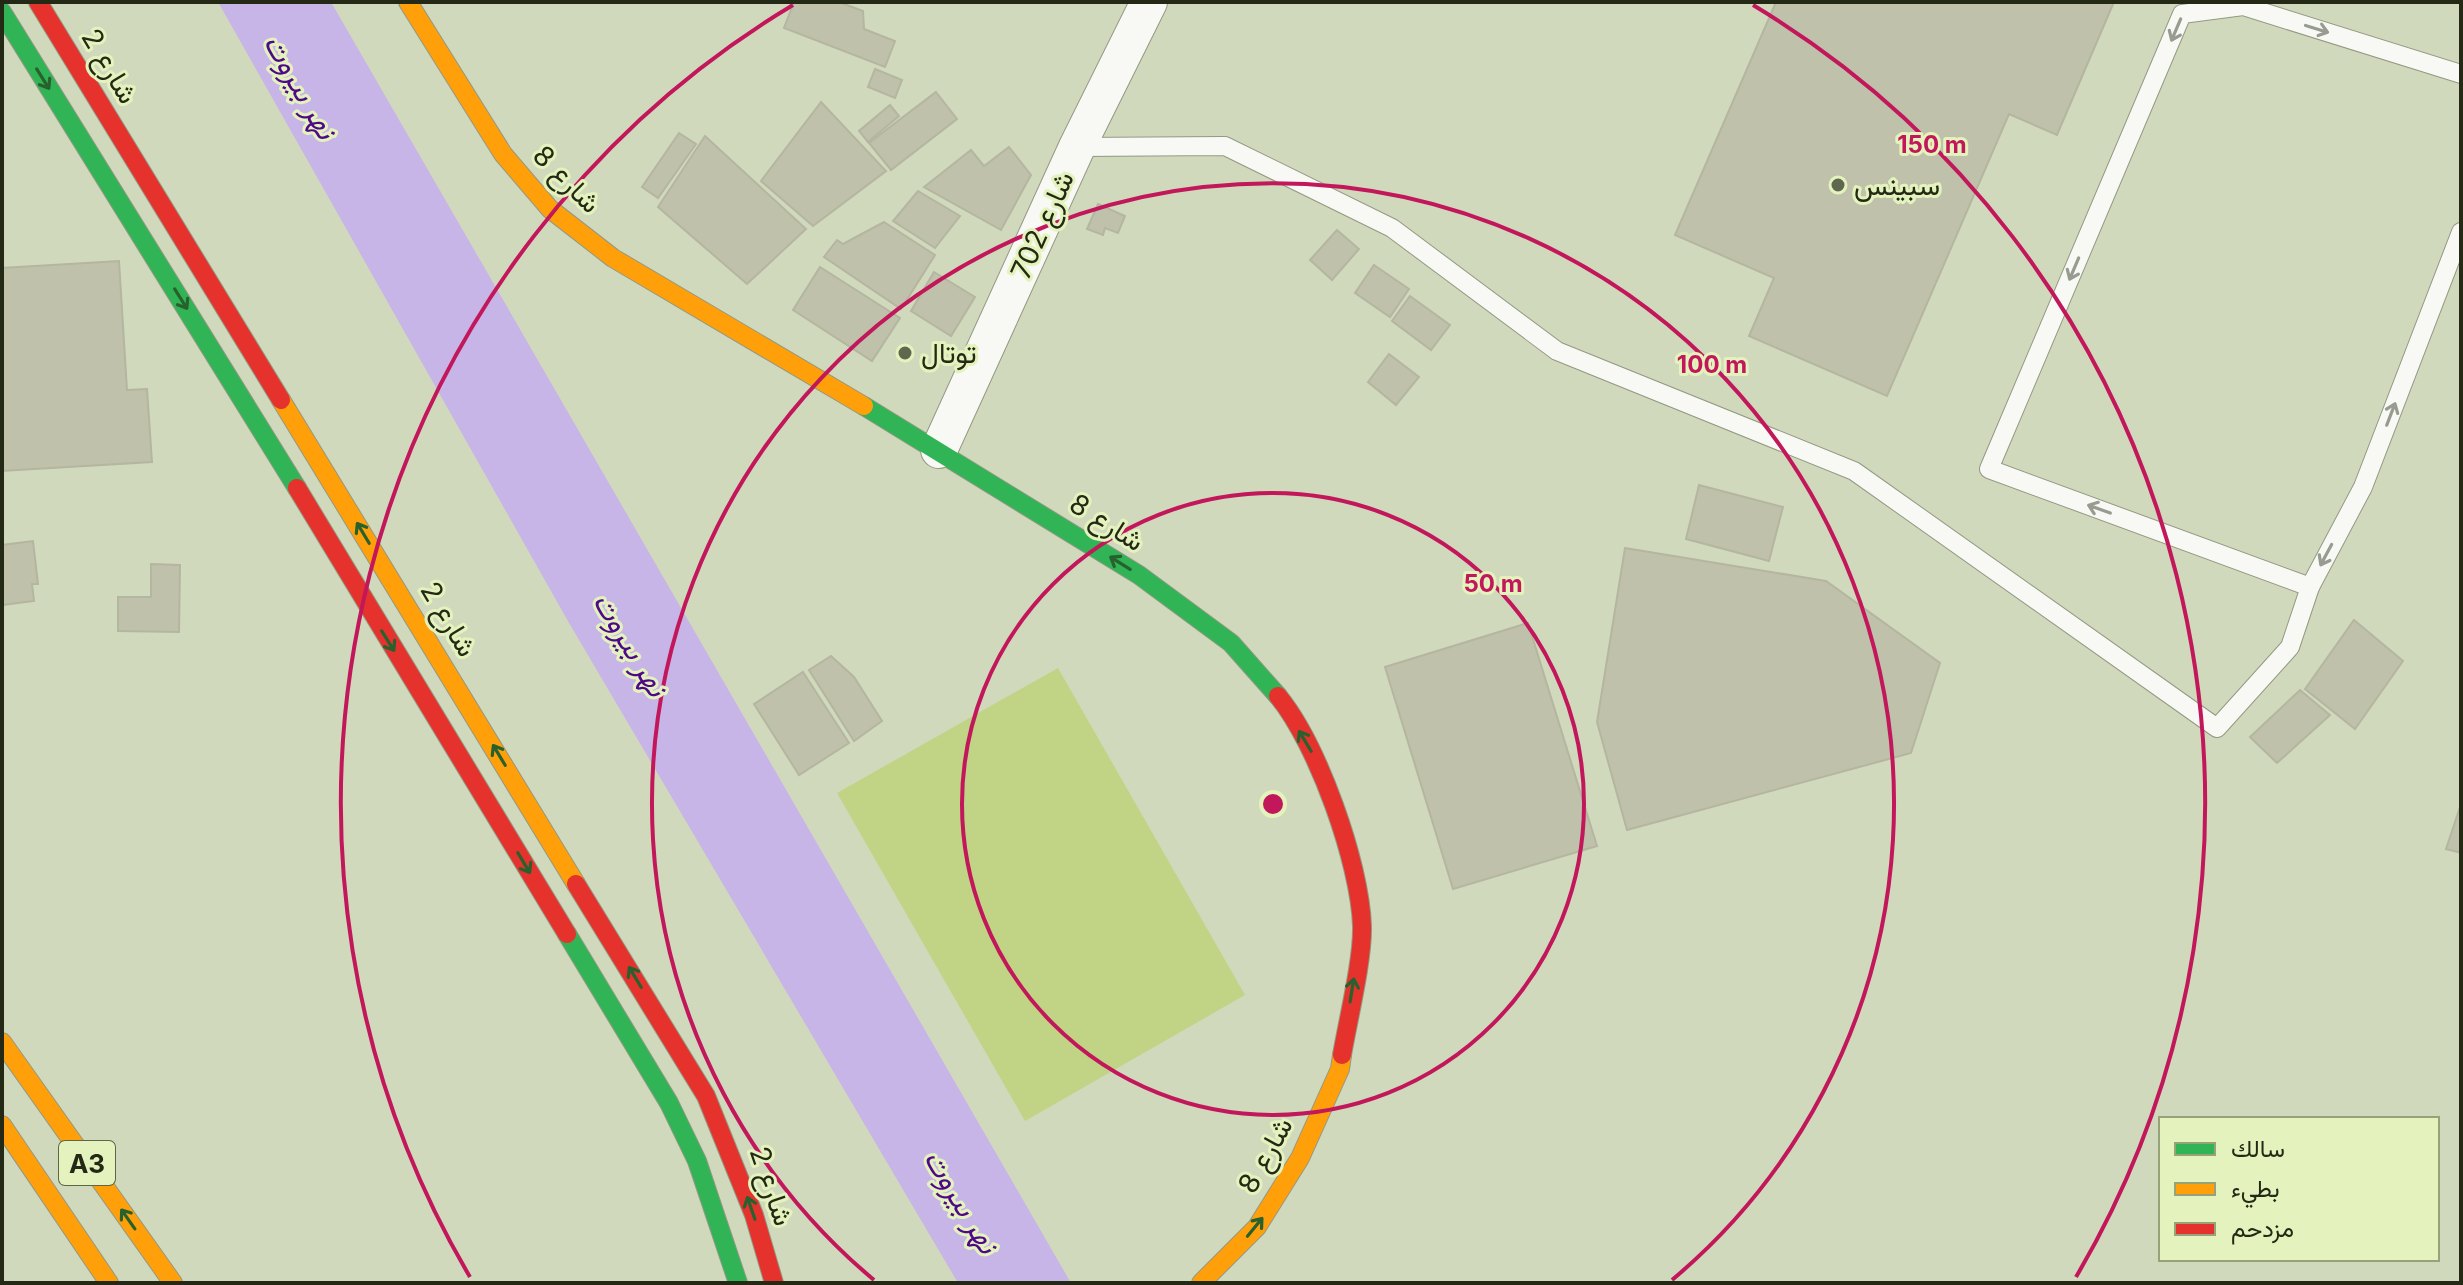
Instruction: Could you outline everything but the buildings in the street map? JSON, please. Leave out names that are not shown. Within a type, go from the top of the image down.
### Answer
[{"type":"main road","name":"شارع 2","points":[[38,2],[706,1096],[743,1186],[774,1283]]},
{"type":"main road","name":"شارع 8","points":[[408,2],[503,154],[550,209],[613,258],[939,450],[1139,575],[1231,643],[1281,700],[1318,763],[1346,843],[1362,927],[1340,1069],[1300,1158],[1257,1227],[1201,1283]]},
{"type":"main road","points":[[2,12],[244,401],[669,1103],[697,1161],[738,1283]]},
{"type":"main road","name":"A3","points":[[2,1042],[173,1283]]},
{"type":"main road","name":"A3","points":[[2,1125],[109,1283]]},
{"type":"street","name":"شارع 702","points":[[939,450],[1077,147],[1149,2]]},
{"type":"lane","points":[[2310,587],[1989,469],[2182,14],[2244,4],[2461,74]]},
{"type":"lane","points":[[1077,147],[1225,146],[1392,228],[1557,351],[1854,471],[2217,728],[2290,647],[2310,587],[2363,487],[2461,232]]},
{"type":"green space","points":[[1058,668],[1245,995],[1025,1121],[837,793]]},
{"type":"water","name":"نهر بيروت","points":[[218,2],[331,2],[1071,1283],[958,1283],[569,623]]},
{"type":"traffic: fast","points":[[2,12],[297,488]]},
{"type":"traffic: fast","points":[[864,406],[1139,575],[1231,643],[1278,696]]},
{"type":"traffic: fast","points":[[567,934],[669,1103],[697,1161],[738,1283]]},
{"type":"traffic: slow","points":[[408,2],[503,154],[550,209],[613,258],[864,406]]},
{"type":"traffic: slow","points":[[281,400],[576,884]]},
{"type":"traffic: slow","points":[[2,1042],[173,1283]]},
{"type":"traffic: slow","points":[[1201,1283],[1257,1227],[1300,1158],[1340,1069],[1342,1055]]},
{"type":"traffic: slow","points":[[2,1125],[109,1283]]},
{"type":"traffic: jam","points":[[38,2],[281,400]]},
{"type":"traffic: jam","points":[[297,488],[567,934]]},
{"type":"traffic: jam","points":[[1278,696],[1293,717],[1322,774],[1354,870],[1362,926],[1355,990],[1342,1055]]},
{"type":"traffic: jam","points":[[576,884],[706,1096],[754,1215],[774,1283]]},
{"type":"place","name":"سبينس","points":[[1838,185]]},
{"type":"place","name":"توتال","points":[[905,353]]}]
